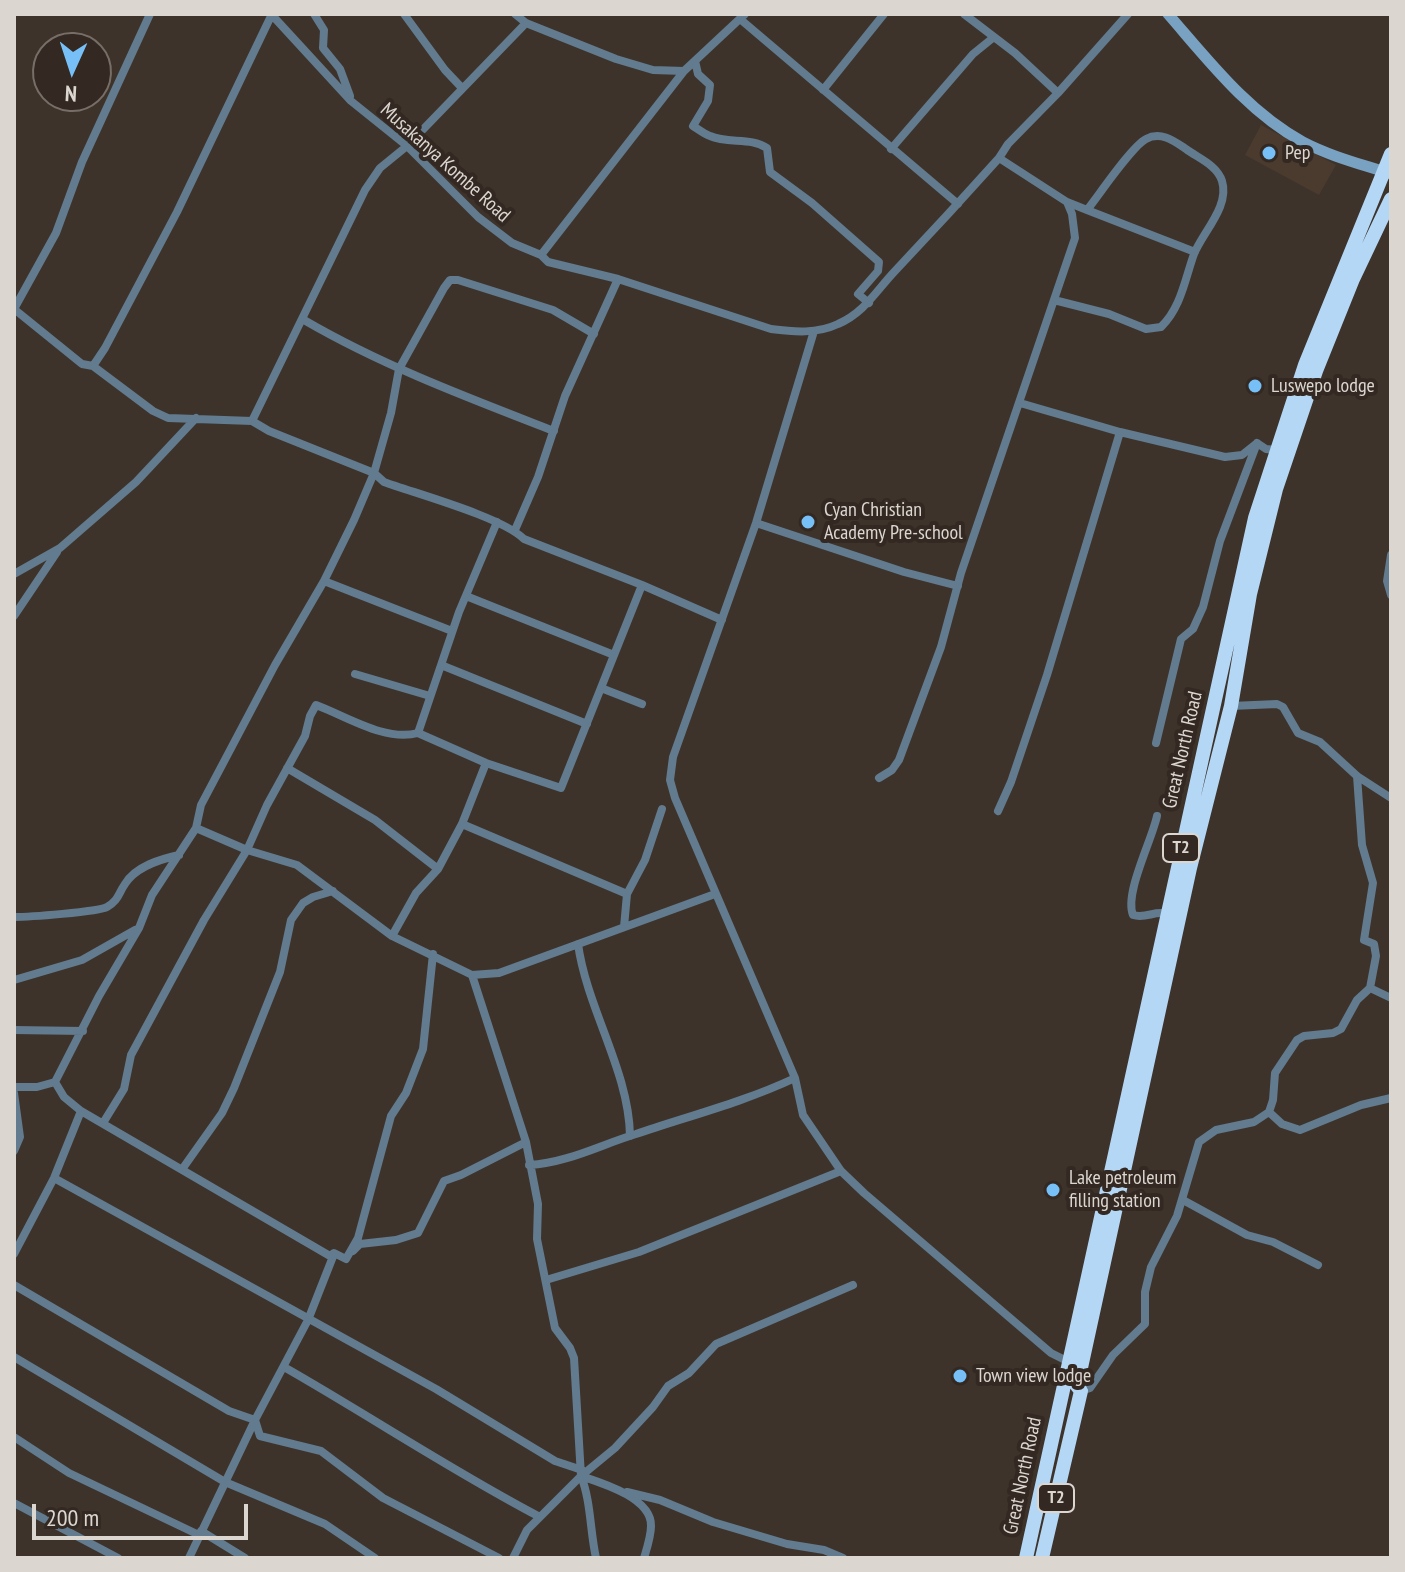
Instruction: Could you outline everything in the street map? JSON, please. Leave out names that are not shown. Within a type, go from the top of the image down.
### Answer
[{"type":"highway","name":"Great North Road","points":[[1042,1558],[1081,1391],[1077,1386],[1076,1364],[1168,914],[1248,548],[1264,485],[1305,365],[1387,173],[1391,154]]},
{"type":"highway","name":"Great North Road","points":[[1026,1558],[1076,1364],[1186,883],[1231,706],[1250,594],[1286,454],[1353,279],[1391,199]]},
{"type":"main road","points":[[1168,14],[1236,91],[1272,121],[1302,141],[1337,157],[1387,173]]},
{"type":"street","points":[[150,14],[82,162],[56,233],[14,309],[82,364],[93,366],[153,411],[168,418],[252,421],[269,431],[374,473],[384,482],[497,522],[515,530],[524,539],[722,620]]},
{"type":"street","points":[[93,366],[177,212],[272,14]]},
{"type":"street","name":"Musakanya Kombe Road","points":[[272,14],[351,101],[407,146],[478,217],[512,243],[541,255],[548,262],[618,279],[771,329],[814,331]]},
{"type":"street","points":[[314,14],[324,30],[323,48],[340,69],[351,101]]},
{"type":"street","points":[[404,14],[462,88]]},
{"type":"street","points":[[515,14],[526,23],[616,59],[653,70],[684,71]]},
{"type":"street","points":[[823,90],[884,14]]},
{"type":"street","points":[[964,14],[1058,93]]},
{"type":"street","points":[[1076,1364],[1051,1353],[841,1171],[803,1115],[795,1078],[715,894],[670,780],[673,757],[756,523],[814,331],[838,324],[869,303],[887,279],[1128,14]]},
{"type":"street","points":[[541,255],[684,71],[743,16],[823,90],[958,204]]},
{"type":"street","points":[[252,421],[304,320],[319,280],[365,190],[380,168],[407,146],[526,23]]},
{"type":"street","points":[[891,149],[973,54],[994,37]]},
{"type":"street","points":[[695,61],[698,74],[710,85],[705,108],[693,126],[710,137],[760,143],[767,148],[770,172],[812,203],[879,262],[878,271],[858,294],[869,303]]},
{"type":"street","points":[[1054,300],[1109,314],[1146,329],[1161,327],[1184,289],[1195,252],[1222,202],[1223,187],[1217,171],[1170,139],[1155,136],[1145,139],[1087,210]]},
{"type":"street","points":[[999,158],[1067,202],[1195,252]]},
{"type":"street","points":[[879,778],[892,770],[899,760],[941,647],[958,586],[1075,238],[1067,202]]},
{"type":"street","points":[[515,530],[565,396],[618,279]]},
{"type":"street","points":[[14,1087],[37,1087],[55,1082],[99,996],[139,928],[152,895],[196,828],[201,805],[275,665],[324,581],[374,473],[391,413],[399,369],[444,288],[453,280],[553,310],[594,334]]},
{"type":"street","points":[[304,320],[399,369],[554,431]]},
{"type":"street","points":[[1020,403],[1120,432],[1225,457],[1242,455],[1257,443]]},
{"type":"street","points":[[14,574],[60,548],[136,482],[196,418]]},
{"type":"street","points":[[998,811],[1011,782],[1047,675],[1120,432]]},
{"type":"street","points":[[1257,443],[1266,449],[1276,450]]},
{"type":"street","points":[[1156,743],[1181,639],[1193,629],[1203,607],[1220,541],[1257,443]]},
{"type":"street","points":[[418,733],[452,631],[497,522]]},
{"type":"street","points":[[756,523],[904,572],[958,586]]},
{"type":"street","points":[[14,616],[60,548]]},
{"type":"street","points":[[1391,555],[1387,581],[1391,595]]},
{"type":"street","points":[[324,581],[452,631]]},
{"type":"street","points":[[103,1123],[124,1089],[131,1055],[204,920],[247,850],[305,736],[316,705],[386,732],[406,736],[418,733],[486,763],[561,788],[642,585]]},
{"type":"street","points":[[466,596],[614,655]]},
{"type":"street","points":[[441,665],[587,724]]},
{"type":"street","points":[[355,674],[430,696]]},
{"type":"street","points":[[601,688],[642,704]]},
{"type":"street","points":[[1231,706],[1277,704],[1283,707],[1298,733],[1320,742],[1357,776],[1391,798]]},
{"type":"street","points":[[392,936],[416,893],[438,869],[462,824],[486,763]]},
{"type":"street","points":[[287,768],[375,820],[438,869]]},
{"type":"street","points":[[1081,1391],[1090,1388],[1113,1355],[1145,1324],[1145,1292],[1151,1267],[1183,1200],[1199,1142],[1216,1130],[1254,1122],[1269,1112],[1275,1073],[1297,1040],[1341,1029],[1357,1000],[1370,988],[1376,950],[1374,944],[1364,940],[1373,883],[1362,845],[1357,776]]},
{"type":"street","points":[[624,927],[627,894],[645,860],[662,809]]},
{"type":"street","points":[[1157,816],[1132,897],[1131,911],[1133,915],[1142,917],[1159,911],[1168,914]]},
{"type":"street","points":[[462,824],[627,894]]},
{"type":"street","points":[[196,828],[247,850],[297,865],[392,936],[472,975],[499,973],[715,894]]},
{"type":"street","points":[[14,917],[103,910],[120,898],[125,882],[141,870],[156,861],[179,855]]},
{"type":"street","points":[[183,1168],[222,1113],[234,1088],[280,972],[291,920],[303,903],[333,891]]},
{"type":"street","points":[[14,980],[82,960],[139,928]]},
{"type":"street","points":[[578,944],[581,969],[626,1098],[630,1136]]},
{"type":"street","points":[[346,1259],[358,1238],[391,1116],[413,1079],[423,1049],[433,954]]},
{"type":"street","points":[[472,975],[526,1142],[536,1185],[537,1239],[555,1328],[574,1358],[577,1435],[596,1558]]},
{"type":"street","points":[[1370,988],[1391,998]]},
{"type":"street","points":[[14,1030],[83,1031]]},
{"type":"street","points":[[529,1165],[549,1164],[576,1156],[795,1078]]},
{"type":"street","points":[[55,1082],[64,1097],[81,1111],[330,1256],[334,1253]]},
{"type":"street","points":[[14,1093],[20,1137],[14,1151]]},
{"type":"street","points":[[1269,1112],[1282,1124],[1303,1129],[1361,1105],[1391,1098]]},
{"type":"street","points":[[14,1254],[54,1178],[81,1111]]},
{"type":"street","points":[[346,1259],[360,1244],[396,1240],[418,1233],[444,1181],[526,1142]]},
{"type":"street","points":[[546,1280],[639,1252],[841,1171]]},
{"type":"street","points":[[54,1178],[436,1389],[555,1461],[627,1492],[660,1500],[690,1515],[787,1544],[824,1550],[843,1558]]},
{"type":"street","points":[[1183,1200],[1247,1235],[1273,1242],[1318,1265]]},
{"type":"street","points":[[334,1253],[346,1259]]},
{"type":"street","points":[[189,1558],[255,1420],[308,1320],[334,1253]]},
{"type":"street","points":[[14,1285],[229,1411],[255,1420]]},
{"type":"street","points":[[513,1558],[527,1530],[582,1473],[615,1448],[637,1426],[668,1386],[689,1373],[716,1344],[853,1285]]},
{"type":"street","points":[[14,1357],[225,1482],[325,1524],[375,1558]]},
{"type":"street","points":[[284,1367],[358,1409],[470,1480],[540,1517]]},
{"type":"street","points":[[255,1420],[260,1436],[321,1451],[383,1498],[499,1558]]},
{"type":"street","points":[[14,1437],[69,1473],[200,1533],[245,1558]]},
{"type":"street","points":[[627,1492],[649,1516],[652,1525],[644,1558]]},
{"type":"street","points":[[14,1503],[118,1558]]},
{"type":"shaded area","points":[[1261,125],[1336,165],[1319,195],[1245,155]]},
{"type":"place","name":"Pep","points":[[1269,153]]},
{"type":"place","name":"Luswepo lodge","points":[[1255,386]]},
{"type":"place","name":"Cyan Christian Academy Pre-school","points":[[808,522]]},
{"type":"place","name":"Lake petroleum filling station","points":[[1053,1190]]},
{"type":"place","name":"Town view lodge","points":[[960,1376]]}]
